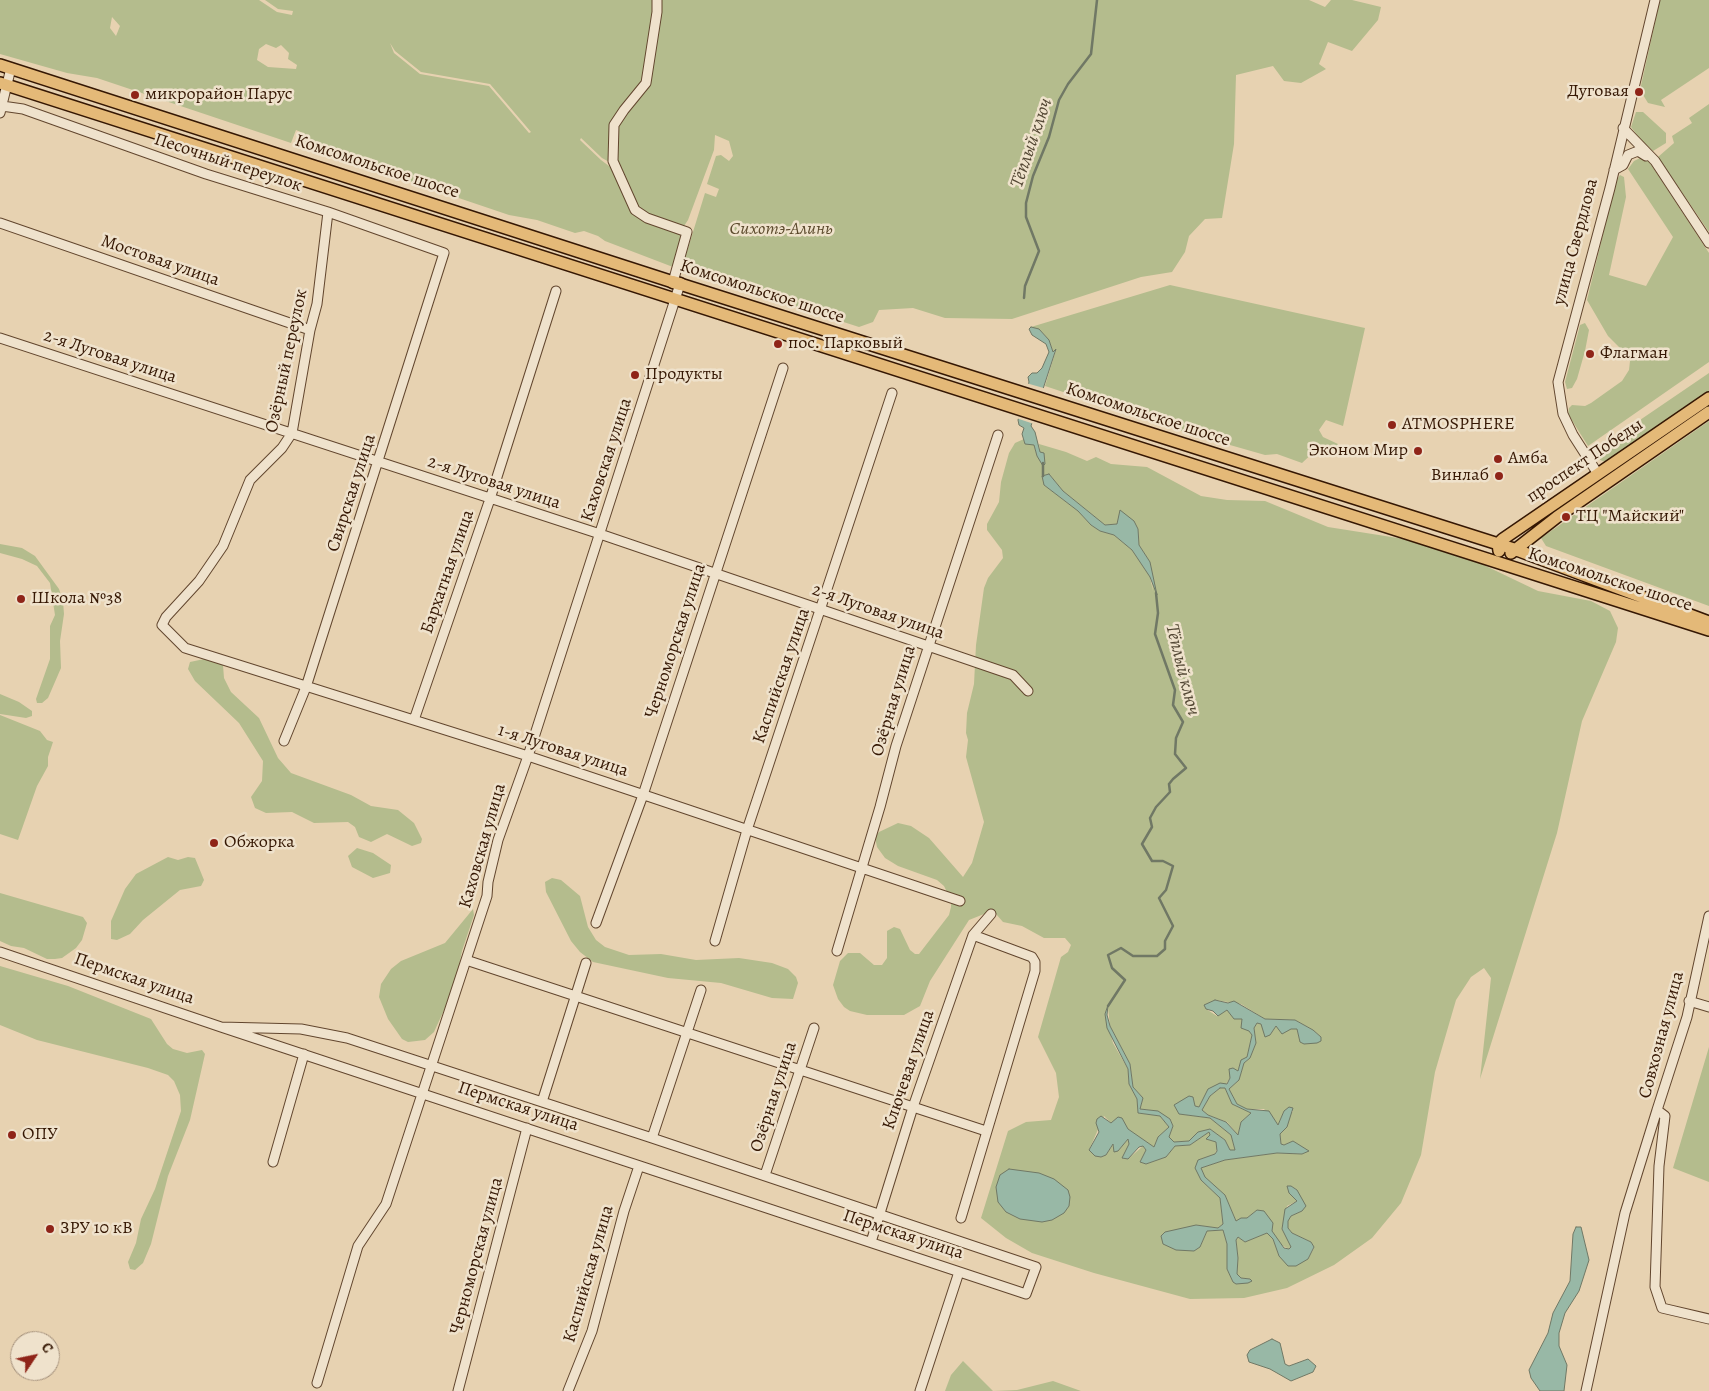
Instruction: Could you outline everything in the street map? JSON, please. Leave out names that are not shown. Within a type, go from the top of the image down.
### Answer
[{"type":"main road","name":"Комсомольское шоссе","points":[[6,66],[677,283],[1514,549],[1652,599],[1709,622]]},
{"type":"main road","name":"Комсомольское шоссе","points":[[4,87],[675,303],[978,397],[1709,630]]},
{"type":"main road","name":"проспект Победы","points":[[1498,544],[1709,398]]},
{"type":"main road","name":"проспект Победы","points":[[1514,549],[1709,412]]},
{"type":"main road","name":"улица Свердлова","points":[[1598,474],[1605,484]]},
{"type":"main road","points":[[1498,544],[1500,563]]},
{"type":"main road","name":"Комсомольское шоссе","points":[[1500,563],[1514,549]]},
{"type":"main road","points":[[1649,612],[1652,599]]},
{"type":"street","name":"Каховская улица","points":[[317,1383],[358,1246],[386,1204],[487,896],[488,882],[498,840],[528,756],[675,303],[687,232],[647,218],[635,210],[613,161],[614,125],[646,83],[657,12],[657,0]]},
{"type":"street","name":"улица Свердлова","points":[[1598,474],[1573,436],[1563,414],[1558,382],[1614,170],[1655,0]]},
{"type":"street","points":[[1,108],[6,66]]},
{"type":"street","name":"Песочный переулок","points":[[1,108],[23,109],[206,174],[328,212],[444,253]]},
{"type":"street","points":[[1623,128],[1655,161],[1709,243]]},
{"type":"street","points":[[1614,170],[1623,165],[1628,155],[1638,151],[1655,161]]},
{"type":"street","name":"Озёрный переулок","points":[[162,625],[199,581],[223,546],[250,480],[282,448],[292,433],[310,330],[317,304],[328,212]]},
{"type":"street","name":"Мостовая улица","points":[[0,223],[310,330]]},
{"type":"street","name":"Свирская улица","points":[[284,741],[306,687],[379,463],[444,253]]},
{"type":"street","name":"Бархатная улица","points":[[414,720],[490,499],[556,291]]},
{"type":"street","name":"2-я Луговая улица","points":[[0,338],[600,534],[715,575],[822,609],[1013,675],[1028,691]]},
{"type":"street","name":"Черноморская улица","points":[[596,923],[643,795],[783,368]]},
{"type":"street","name":"Каспийская улица","points":[[715,941],[747,830],[891,398]]},
{"type":"street","name":"Озёрная улица","points":[[837,951],[863,867],[896,746],[998,435]]},
{"type":"street","name":"1-я Луговая улица","points":[[162,625],[185,648],[528,756],[960,901]]},
{"type":"street","name":"Ключевая улица","points":[[871,1242],[913,1107],[973,935],[991,914]]},
{"type":"street","name":"Совхозная улица","points":[[1709,916],[1687,1017],[1658,1110],[1665,1116],[1659,1166],[1655,1287],[1662,1308],[1709,1319]]},
{"type":"street","points":[[961,1218],[1035,971],[1035,962],[1032,957],[973,935]]},
{"type":"street","name":"Пермская улица","points":[[0,952],[1026,1294],[1036,1267],[880,1214]]},
{"type":"street","points":[[466,960],[986,1132]]},
{"type":"street","points":[[542,1102],[586,963]]},
{"type":"street","points":[[652,1138],[701,990]]},
{"type":"street","points":[[1689,1001],[1709,1007]]},
{"type":"street","points":[[221,1027],[301,1029],[347,1038],[880,1214]]},
{"type":"street","name":"Озёрная улица","points":[[765,1176],[814,1028]]},
{"type":"street","points":[[273,1162],[304,1054]]},
{"type":"street","points":[[1586,1391],[1625,1213],[1658,1110]]},
{"type":"street","name":"Черноморская улица","points":[[458,1391],[527,1128]]},
{"type":"street","name":"Каспийская улица","points":[[568,1391],[592,1331],[624,1211],[639,1166]]},
{"type":"street","points":[[920,1391],[959,1272]]},
{"type":"green space","name":"Сихотэ-Алинь","points":[[0,0],[259,0],[277,12],[292,15],[293,11],[278,9],[265,0],[1309,0],[1325,7],[1331,0],[1352,0],[1381,7],[1378,20],[1352,51],[1328,42],[1319,64],[1326,69],[1301,83],[1284,81],[1273,66],[1236,75],[1234,144],[1222,218],[1205,219],[1189,236],[1185,252],[1172,272],[1141,277],[1012,319],[945,318],[913,308],[879,310],[873,322],[859,327],[689,272],[684,261],[705,193],[716,197],[719,189],[707,184],[716,156],[721,155],[729,161],[733,156],[729,141],[715,135],[714,150],[688,220],[682,229],[636,209],[616,167],[617,135],[619,122],[645,82],[611,127],[611,163],[602,158],[581,138],[580,140],[613,169],[634,211],[682,235],[673,267],[584,231],[575,233],[537,220],[509,215],[299,144],[303,133],[296,130],[291,143],[97,78],[67,73],[0,54]],"holes":[[[112,17],[120,26],[116,36],[110,28]],[[390,43],[395,51],[421,72],[490,84],[531,132],[529,133],[489,86],[420,74],[394,53]],[[266,44],[276,48],[281,45],[289,53],[288,59],[297,65],[296,69],[268,67],[257,60],[259,49]]]},
{"type":"green space","points":[[1660,0],[1709,0],[1709,68],[1661,100],[1665,107],[1648,103],[1640,90]]},
{"type":"green space","points":[[1709,104],[1709,232],[1658,157],[1674,143],[1672,136],[1692,123],[1689,118]]},
{"type":"green space","points":[[1636,112],[1643,112],[1666,133],[1666,143],[1653,151],[1641,140],[1631,127]]},
{"type":"green space","points":[[1642,157],[1648,160],[1709,253],[1709,362],[1588,446],[1568,414],[1569,408],[1572,405],[1585,406],[1591,403],[1622,381],[1629,370],[1630,361],[1625,353],[1608,336],[1587,300],[1616,181],[1620,175],[1624,177],[1626,197],[1609,275],[1646,286],[1673,237],[1628,169],[1634,161]]},
{"type":"green space","points":[[1170,285],[1365,328],[1343,426],[1326,420],[1319,430],[1323,437],[1338,444],[1330,456],[1316,450],[1302,463],[1277,454],[1265,455],[1181,431],[1045,386],[1056,350],[1053,352],[1049,340],[1039,329],[1031,327]]},
{"type":"green space","points":[[1585,323],[1589,330],[1585,351],[1577,379],[1572,388],[1567,389],[1565,382],[1580,325]]},
{"type":"green space","points":[[1709,373],[1709,394],[1613,460],[1605,462],[1598,459],[1593,452]]},
{"type":"green space","points":[[1709,421],[1709,606],[1546,546],[1541,538]]},
{"type":"green space","points":[[1024,439],[1025,444],[1031,443],[1034,445],[1037,456],[1040,452],[1039,444],[1087,461],[1096,457],[1111,464],[1147,467],[1201,496],[1227,500],[1265,501],[1328,527],[1442,545],[1538,591],[1591,601],[1610,611],[1618,628],[1616,642],[1582,721],[1557,833],[1480,1079],[1491,978],[1484,968],[1471,977],[1456,1000],[1435,1072],[1421,1155],[1401,1203],[1372,1238],[1334,1265],[1287,1288],[1244,1298],[1190,1299],[1094,1273],[1032,1253],[1006,1238],[981,1218],[1008,1131],[1026,1122],[1051,1120],[1059,1097],[1056,1073],[1038,1037],[1061,957],[1068,952],[1071,945],[1065,938],[1044,938],[1022,926],[1003,922],[996,914],[984,914],[969,920],[930,981],[920,1006],[904,1015],[867,1015],[850,1011],[838,999],[833,985],[840,961],[848,953],[860,953],[874,965],[882,965],[887,958],[887,931],[894,927],[900,929],[910,950],[915,954],[919,954],[949,915],[951,900],[944,886],[937,880],[898,866],[885,858],[877,847],[875,837],[879,832],[898,823],[911,826],[929,838],[963,877],[972,863],[984,822],[966,757],[968,740],[966,733],[967,713],[974,684],[976,645],[984,588],[988,578],[1003,558],[1002,550],[987,530],[987,524],[999,502],[1001,482],[1009,453],[1015,443]],"holes":[[[1049,474],[1063,491],[1105,525],[1117,524],[1119,521],[1138,529],[1139,545],[1150,562],[1153,591],[1150,577],[1132,550],[1114,535],[1100,531],[1091,525],[1078,511],[1044,485]],[[1215,1000],[1241,1004],[1265,1019],[1295,1020],[1321,1037],[1300,1041],[1297,1029],[1276,1026],[1270,1035],[1261,1024],[1257,1023],[1254,1028],[1256,1043],[1250,1058],[1244,1063],[1239,1080],[1229,1089],[1237,1104],[1247,1109],[1264,1109],[1278,1125],[1284,1111],[1293,1111],[1288,1117],[1287,1127],[1280,1134],[1281,1144],[1284,1145],[1293,1141],[1308,1151],[1302,1154],[1277,1153],[1225,1160],[1201,1168],[1204,1177],[1225,1195],[1236,1221],[1247,1218],[1257,1210],[1281,1245],[1289,1249],[1292,1247],[1291,1243],[1282,1229],[1287,1206],[1297,1201],[1287,1187],[1291,1186],[1297,1190],[1302,1211],[1291,1216],[1287,1221],[1288,1228],[1292,1233],[1311,1242],[1314,1248],[1308,1259],[1279,1256],[1273,1239],[1267,1233],[1245,1242],[1238,1237],[1236,1240],[1237,1274],[1240,1278],[1250,1279],[1233,1282],[1227,1269],[1227,1244],[1223,1230],[1207,1231],[1200,1247],[1196,1225],[1218,1228],[1223,1224],[1220,1198],[1201,1180],[1198,1160],[1215,1154],[1218,1146],[1216,1142],[1206,1139],[1210,1135],[1209,1132],[1190,1145],[1175,1146],[1166,1157],[1146,1164],[1140,1162],[1146,1150],[1143,1146],[1128,1159],[1123,1158],[1129,1144],[1128,1139],[1118,1151],[1113,1147],[1118,1132],[1115,1127],[1111,1130],[1114,1143],[1106,1155],[1101,1157],[1089,1150],[1104,1116],[1111,1123],[1115,1121],[1154,1147],[1158,1137],[1169,1127],[1160,1116],[1138,1113],[1137,1099],[1129,1084],[1128,1069],[1113,1043],[1105,1014],[1108,1008],[1110,1026],[1130,1064],[1133,1087],[1143,1098],[1140,1109],[1150,1110],[1170,1119],[1173,1126],[1169,1137],[1174,1142],[1189,1141],[1198,1132],[1210,1129],[1225,1140],[1230,1150],[1235,1150],[1231,1135],[1210,1118],[1180,1114],[1193,1098],[1195,1106],[1199,1107],[1209,1089],[1226,1084],[1238,1071],[1241,1061],[1247,1058],[1252,1035],[1242,1019],[1227,1010],[1217,1016],[1206,1009]]]},
{"type":"green space","points":[[0,544],[22,548],[35,556],[59,589],[63,601],[64,614],[60,641],[61,668],[48,698],[42,703],[37,703],[36,699],[50,659],[50,626],[55,615],[50,583],[37,566],[22,559],[0,553]]},
{"type":"green space","points":[[209,658],[221,661],[224,678],[231,692],[259,718],[278,758],[291,773],[351,795],[371,806],[398,810],[414,823],[422,839],[421,843],[412,846],[387,834],[371,842],[359,837],[355,827],[348,822],[314,823],[292,812],[266,813],[255,808],[251,797],[262,781],[263,761],[239,723],[195,681],[188,669],[190,662]]},
{"type":"green space","points":[[0,694],[19,702],[32,711],[32,716],[26,718],[0,714]]},
{"type":"green space","points":[[0,715],[40,731],[47,740],[53,742],[48,757],[48,766],[37,786],[18,840],[0,834]]},
{"type":"green space","points":[[357,848],[373,853],[391,865],[390,873],[373,878],[352,867],[348,856]]},
{"type":"green space","points":[[168,857],[178,860],[188,857],[195,858],[204,880],[201,886],[180,890],[143,920],[130,934],[117,940],[111,939],[111,921],[125,889],[136,874]]},
{"type":"green space","points":[[552,878],[561,880],[580,896],[588,927],[596,940],[605,947],[629,955],[661,954],[696,960],[739,958],[772,963],[788,969],[796,977],[798,983],[793,999],[772,998],[721,983],[668,978],[593,962],[580,952],[571,941],[546,892],[545,882]]},
{"type":"green space","points":[[0,893],[83,917],[87,923],[82,940],[76,948],[62,958],[55,959],[47,959],[24,948],[11,946],[0,941]]},
{"type":"green space","points":[[473,909],[474,915],[462,951],[455,986],[434,1032],[425,1040],[408,1042],[402,1039],[388,1019],[379,997],[381,984],[391,969],[401,961],[445,943]]},
{"type":"green space","points":[[0,966],[68,986],[151,1019],[167,1044],[173,1049],[187,1053],[202,1050],[205,1054],[190,1120],[168,1176],[151,1244],[143,1263],[135,1270],[130,1269],[128,1262],[136,1243],[141,1219],[155,1189],[181,1111],[180,1095],[174,1081],[168,1075],[148,1068],[37,1040],[0,1025]]},
{"type":"green space","points":[[1709,1047],[1709,1182],[1673,1168]]},
{"type":"green space","points":[[1220,1088],[1225,1088],[1232,1104],[1251,1113],[1241,1122],[1238,1135],[1227,1122],[1208,1115],[1202,1110],[1210,1096]]},
{"type":"green space","points":[[963,1361],[993,1391],[945,1391],[951,1375]]},
{"type":"green space","points":[[1053,1381],[1081,1391],[993,1391],[1017,1390]]},
{"type":"shaded area","points":[[1031,327],[1039,329],[1049,340],[1053,352],[1056,349],[1031,426],[1035,432],[1040,452],[1044,453],[1045,464],[1043,466],[1037,456],[1034,445],[1025,444],[1022,434],[1024,428],[1019,425],[1018,420],[1029,382],[1028,377],[1032,373],[1037,373],[1042,368],[1049,352],[1046,344],[1032,335],[1029,329]]},
{"type":"shaded area","points":[[1049,474],[1063,491],[1105,525],[1117,524],[1120,510],[1134,521],[1138,529],[1139,545],[1150,562],[1157,595],[1150,577],[1132,550],[1114,535],[1100,531],[1091,525],[1078,511],[1044,485],[1042,476]]},
{"type":"shaded area","points":[[1215,1000],[1228,1003],[1234,1001],[1265,1019],[1295,1020],[1321,1037],[1321,1041],[1317,1043],[1304,1044],[1300,1042],[1297,1029],[1291,1029],[1282,1034],[1276,1026],[1270,1035],[1265,1037],[1261,1024],[1257,1023],[1254,1028],[1256,1043],[1250,1058],[1244,1063],[1239,1080],[1229,1089],[1237,1104],[1247,1109],[1269,1111],[1278,1125],[1284,1111],[1289,1107],[1293,1108],[1287,1127],[1280,1134],[1281,1144],[1284,1145],[1293,1141],[1309,1151],[1302,1154],[1277,1153],[1225,1160],[1201,1168],[1205,1177],[1225,1195],[1236,1221],[1241,1218],[1247,1218],[1257,1210],[1264,1211],[1273,1223],[1272,1231],[1284,1248],[1289,1249],[1291,1247],[1282,1229],[1285,1209],[1297,1201],[1289,1193],[1287,1186],[1297,1190],[1306,1206],[1302,1211],[1291,1216],[1288,1221],[1288,1228],[1292,1233],[1311,1242],[1314,1247],[1308,1259],[1296,1266],[1288,1266],[1279,1256],[1273,1239],[1267,1233],[1245,1242],[1238,1237],[1236,1240],[1237,1274],[1241,1278],[1252,1281],[1248,1283],[1236,1284],[1233,1282],[1227,1269],[1227,1244],[1223,1230],[1207,1231],[1200,1247],[1194,1251],[1176,1250],[1163,1244],[1161,1236],[1165,1232],[1196,1225],[1218,1228],[1223,1224],[1220,1198],[1201,1180],[1195,1168],[1198,1160],[1215,1154],[1217,1151],[1216,1142],[1206,1139],[1210,1135],[1209,1132],[1190,1145],[1175,1146],[1166,1157],[1146,1164],[1140,1162],[1146,1150],[1143,1146],[1139,1147],[1128,1159],[1122,1158],[1129,1144],[1128,1139],[1118,1151],[1114,1152],[1113,1144],[1106,1155],[1101,1157],[1095,1156],[1089,1150],[1099,1132],[1096,1123],[1097,1119],[1101,1116],[1111,1123],[1118,1117],[1122,1118],[1128,1129],[1154,1147],[1158,1137],[1169,1127],[1160,1116],[1138,1113],[1137,1099],[1129,1084],[1128,1069],[1107,1028],[1105,1014],[1108,1005],[1107,1015],[1110,1026],[1130,1064],[1133,1087],[1143,1098],[1140,1109],[1158,1111],[1170,1119],[1173,1126],[1169,1137],[1174,1142],[1189,1141],[1198,1132],[1210,1129],[1225,1140],[1230,1150],[1235,1150],[1231,1135],[1210,1118],[1179,1114],[1174,1105],[1189,1096],[1193,1097],[1195,1106],[1199,1107],[1208,1089],[1220,1083],[1227,1084],[1230,1078],[1229,1069],[1233,1068],[1238,1071],[1241,1060],[1247,1057],[1252,1035],[1249,1031],[1241,1028],[1242,1019],[1234,1019],[1227,1010],[1218,1016],[1213,1011],[1206,1009],[1204,1005]],"holes":[[[1220,1088],[1225,1088],[1232,1104],[1251,1113],[1241,1122],[1238,1135],[1226,1122],[1208,1115],[1202,1110],[1210,1096]]]},
{"type":"shaded area","points":[[1009,1169],[1039,1173],[1054,1179],[1068,1190],[1070,1197],[1069,1206],[1064,1213],[1052,1220],[1042,1222],[1020,1219],[1006,1212],[998,1202],[996,1187],[1000,1175]]},
{"type":"shaded area","points":[[1576,1227],[1581,1227],[1589,1260],[1579,1291],[1565,1313],[1559,1333],[1559,1346],[1567,1365],[1564,1391],[1540,1391],[1531,1378],[1529,1370],[1548,1333],[1553,1313],[1570,1281],[1573,1234]]},
{"type":"shaded area","points":[[1272,1339],[1280,1343],[1285,1364],[1289,1366],[1308,1359],[1316,1366],[1313,1372],[1291,1381],[1270,1369],[1249,1362],[1247,1355],[1250,1350]]},
{"type":"pier","points":[[1026,383],[1047,389],[1034,424],[1016,418]]},
{"type":"waterway","name":"Тёплый ключ","points":[[1024,298],[1025,286],[1039,251],[1026,217],[1026,203],[1033,176],[1049,137],[1059,100],[1068,84],[1091,54],[1097,0]]},
{"type":"waterway","name":"Тёплый ключ","points":[[1043,463],[1043,476]]},
{"type":"waterway","name":"Тёплый ключ","points":[[1108,1006],[1125,980],[1112,968],[1108,955],[1121,948],[1133,956],[1157,956],[1165,949],[1165,941],[1173,926],[1159,898],[1166,890],[1173,866],[1163,861],[1152,861],[1142,844],[1152,827],[1150,818],[1156,807],[1170,792],[1169,784],[1186,768],[1175,754],[1176,738],[1183,722],[1173,705],[1175,690],[1155,634],[1158,613],[1156,593]]},
{"type":"place","name":"Дуговая","points":[[1639,92]]},
{"type":"place","name":"микрорайон Парус","points":[[135,95]]},
{"type":"place","name":"пос. Парковый","points":[[778,344]]},
{"type":"place","name":"Флагман","points":[[1590,354]]},
{"type":"place","name":"Продукты","points":[[635,375]]},
{"type":"place","name":"ATMOSPHERE","points":[[1392,425]]},
{"type":"place","name":"Эконом Мир","points":[[1418,451]]},
{"type":"place","name":"Амба","points":[[1498,459]]},
{"type":"place","name":"Винлаб","points":[[1499,476]]},
{"type":"place","name":"ТЦ \"Майский\"","points":[[1566,517]]},
{"type":"place","name":"Школа №38","points":[[21,599]]},
{"type":"place","name":"Обжорка","points":[[214,843]]},
{"type":"place","name":"ОПУ","points":[[12,1135]]},
{"type":"place","name":"ЗРУ 10 кВ","points":[[50,1229]]}]
